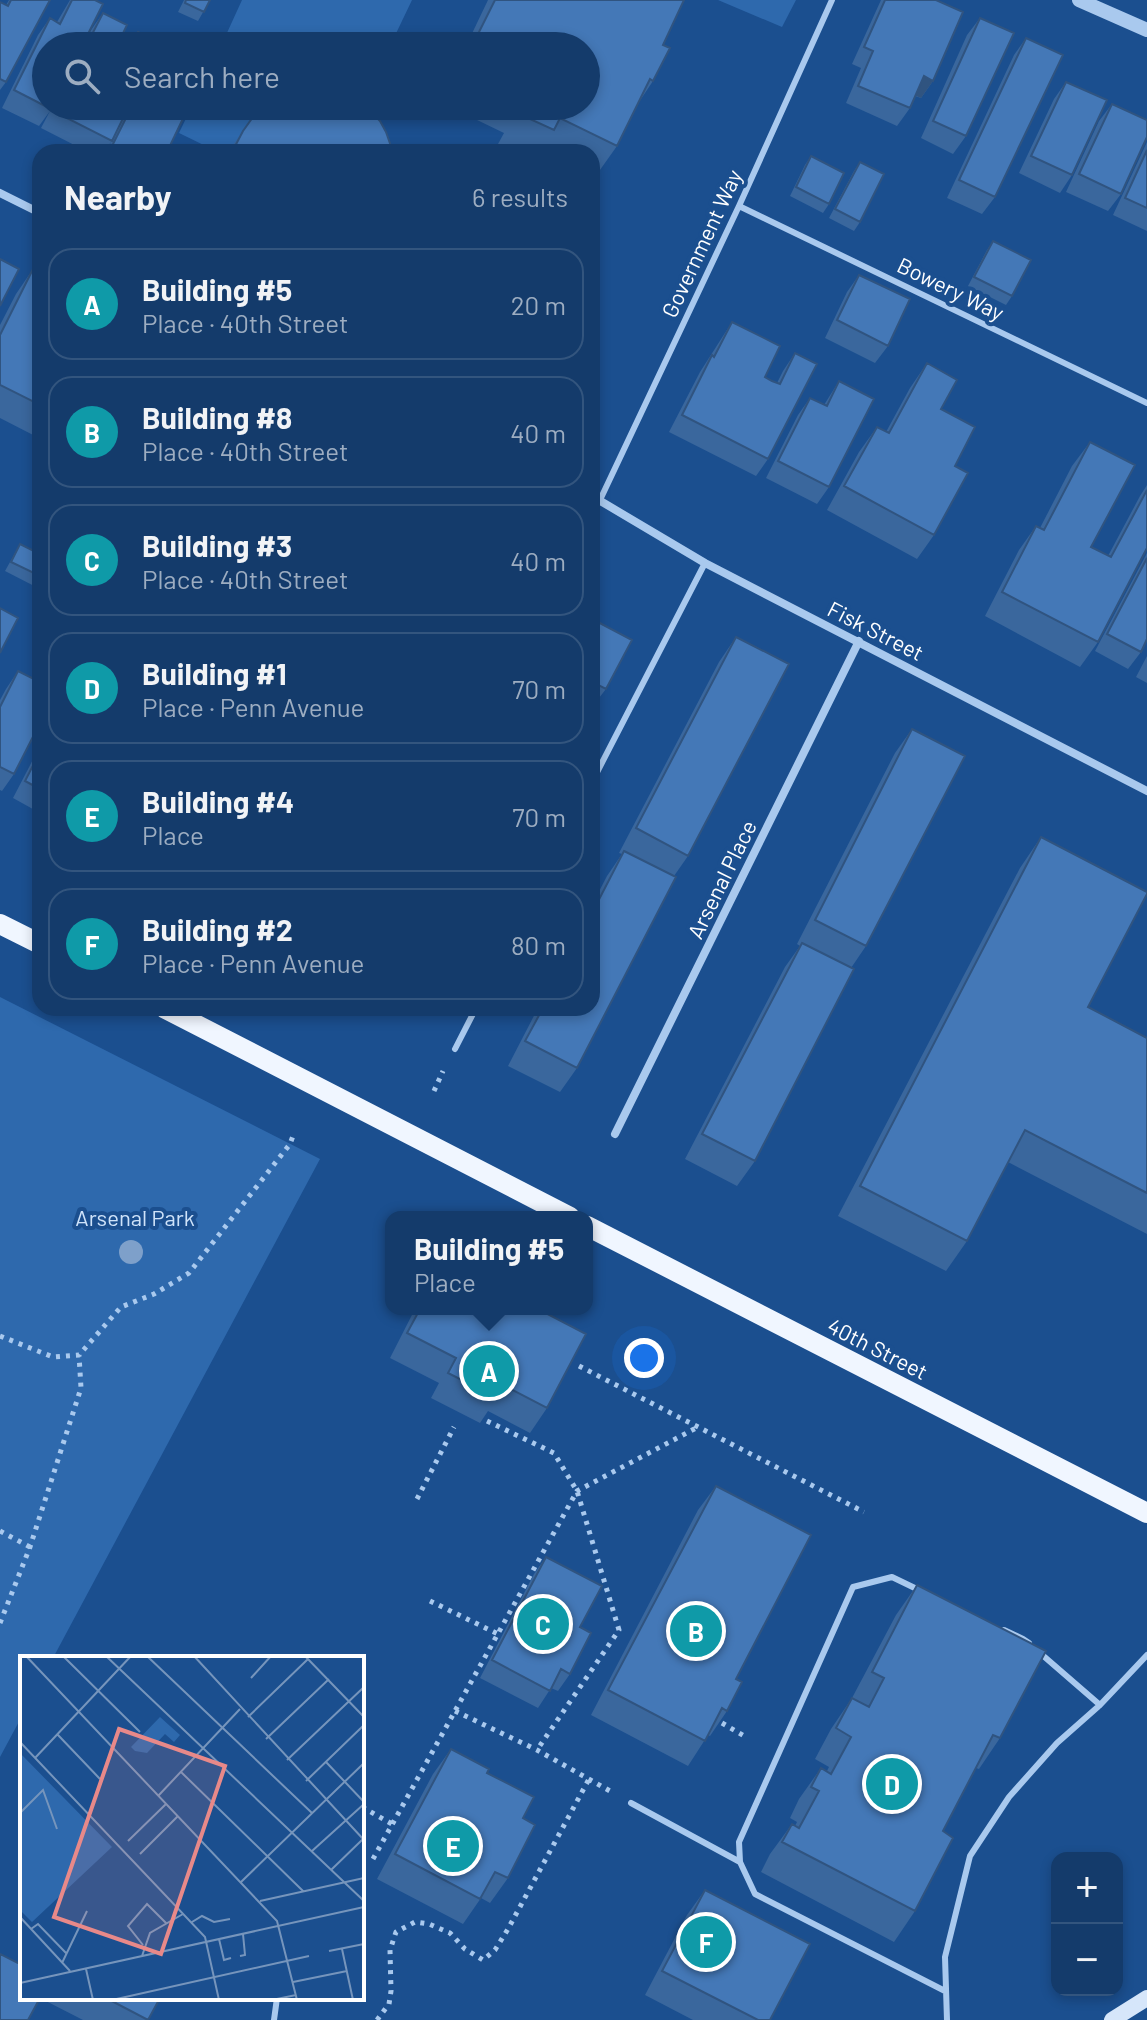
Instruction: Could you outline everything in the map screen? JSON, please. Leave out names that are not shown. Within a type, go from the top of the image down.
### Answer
[{"type":"main road","points":[[0,924],[32,940]]},
{"type":"main road","points":[[180,1016],[558,1211]]},
{"type":"main road","name":"40th Street","points":[[593,1229],[1147,1513]]},
{"type":"main road","points":[[1112,2020],[1147,1998]]},
{"type":"street","points":[[1079,0],[1147,30]]},
{"type":"street","points":[[0,193],[32,209]]},
{"type":"street","name":"Fisk Street","points":[[600,500],[705,563],[1147,791]]},
{"type":"street","name":"Arsenal Place","points":[[615,1134],[859,641]]},
{"type":"lane","name":"Government Way","points":[[600,490],[739,206],[832,0]]},
{"type":"lane","name":"Bowery Way","points":[[739,206],[1147,403]]},
{"type":"lane","points":[[600,766],[705,563]]},
{"type":"lane","points":[[455,1049],[472,1016]]},
{"type":"lane","points":[[931,1595],[892,1577],[853,1587],[739,1842],[740,1862],[755,1894],[945,1991]]},
{"type":"lane","points":[[997,1626],[1023,1639],[1100,1705]]},
{"type":"lane","points":[[947,2020],[945,1957],[970,1856],[1009,1797],[1057,1743],[1100,1705],[1147,1655]]},
{"type":"lane","points":[[631,1803],[740,1862]]},
{"type":"lane","points":[[274,2020],[277,2000]]},
{"type":"path","points":[[0,1336],[53,1357],[79,1355],[121,1307],[154,1294],[189,1273],[290,1144],[293,1136]]},
{"type":"path","points":[[0,1623],[30,1547],[81,1388],[79,1355]]},
{"type":"path","points":[[579,1366],[864,1512]]},
{"type":"path","points":[[487,1421],[554,1453],[577,1491],[619,1630],[537,1750]]},
{"type":"path","points":[[417,1499],[454,1427]]},
{"type":"path","points":[[373,1859],[577,1491],[698,1427]]},
{"type":"path","points":[[0,1531],[30,1547]]},
{"type":"path","points":[[430,1601],[498,1634]]},
{"type":"path","points":[[377,2020],[389,2004],[390,1950],[396,1932],[415,1922],[429,1924],[450,1933],[465,1949],[483,1960],[495,1950],[508,1929],[589,1779],[455,1711]]},
{"type":"path","points":[[722,1723],[746,1737]]},
{"type":"path","points":[[364,1808],[392,1824]]},
{"type":"green space","points":[[242,0],[412,0],[397,32],[227,32]]},
{"type":"green space","points":[[718,0],[796,0],[782,27]]},
{"type":"green space","points":[[185,120],[321,120],[251,144],[202,144],[179,133]]},
{"type":"green space","name":"Arsenal Park","points":[[0,997],[32,1013],[32,1016],[38,1016],[320,1159],[54,1656],[20,1656],[20,1720],[0,1757]]},
{"type":"building","points":[[11,0],[50,0],[6,82],[0,79],[0,2],[8,6]]},
{"type":"building","points":[[72,0],[95,0],[103,4],[89,32],[43,32],[50,18],[60,24]]},
{"type":"building","points":[[186,0],[210,0],[204,12],[185,3]]},
{"type":"building","points":[[495,0],[684,0],[663,45],[670,48],[653,81],[650,79],[617,146],[564,120],[600,120],[600,32],[479,32]]},
{"type":"building","points":[[885,0],[936,0],[963,12],[933,81],[924,76],[910,108],[858,86],[873,51],[864,47]]},
{"type":"building","points":[[103,13],[127,25],[124,32],[93,32]]},
{"type":"building","points":[[980,18],[1014,33],[966,136],[933,121]]},
{"type":"building","points":[[1026,38],[1063,55],[995,197],[959,180]]},
{"type":"building","points":[[32,54],[32,99],[14,90]]},
{"type":"building","points":[[1066,82],[1107,100],[1072,175],[1031,156]]},
{"type":"building","points":[[1112,104],[1147,120],[1147,137],[1121,194],[1079,174]]},
{"type":"building","points":[[71,120],[122,120],[112,141]]},
{"type":"building","points":[[125,120],[182,120],[171,144],[113,144]]},
{"type":"building","points":[[251,120],[379,120],[390,144],[236,144]]},
{"type":"building","points":[[532,120],[559,120],[554,130]]},
{"type":"building","points":[[1147,150],[1147,208],[1125,198]]},
{"type":"building","points":[[811,156],[844,173],[829,204],[796,187]]},
{"type":"building","points":[[860,162],[884,174],[860,222],[835,209]]},
{"type":"building","points":[[993,241],[1031,260],[1012,296],[974,277]]},
{"type":"building","points":[[0,259],[19,269],[0,306]]},
{"type":"building","points":[[32,271],[32,401],[0,385],[0,335]]},
{"type":"building","points":[[859,275],[910,299],[888,346],[837,320]]},
{"type":"building","points":[[732,322],[780,346],[765,377],[772,381],[780,384],[795,353],[817,364],[768,459],[682,415]]},
{"type":"building","points":[[927,363],[957,380],[941,409],[975,427],[955,466],[968,473],[934,535],[844,486],[877,427],[889,433]]},
{"type":"building","points":[[839,381],[874,399],[829,487],[778,461],[810,398],[827,406]]},
{"type":"building","points":[[1090,442],[1135,465],[1091,547],[1111,557],[1147,490],[1147,548],[1098,642],[1002,592],[1036,526],[1044,530]]},
{"type":"building","points":[[20,544],[32,550],[32,572],[11,562]]},
{"type":"building","points":[[1147,558],[1147,639],[1141,652],[1107,634]]},
{"type":"building","points":[[0,608],[18,618],[0,653]]},
{"type":"building","points":[[600,623],[632,640],[606,689],[600,686]]},
{"type":"building","points":[[736,637],[789,664],[688,856],[636,828]]},
{"type":"building","points":[[18,671],[32,678],[32,739],[14,774],[0,767],[0,707]]},
{"type":"building","points":[[912,729],[965,756],[866,946],[815,920]]},
{"type":"building","points":[[32,767],[32,785],[25,781]]},
{"type":"building","points":[[1041,837],[1147,892],[1088,1007],[1147,1038],[1147,1193],[1025,1130],[967,1241],[860,1186]]},
{"type":"building","points":[[624,851],[676,877],[577,1068],[525,1041],[539,1016],[600,1016],[600,898]]},
{"type":"building","points":[[802,943],[854,969],[755,1161],[702,1134]]},
{"type":"building","points":[[417,1315],[550,1315],[586,1334],[547,1408],[503,1385],[497,1398],[448,1373],[456,1358],[407,1333]]},
{"type":"building","points":[[716,1486],[811,1535],[736,1679],[742,1682],[727,1711],[722,1708],[705,1741],[608,1690]]},
{"type":"building","points":[[546,1557],[602,1586],[580,1627],[591,1633],[570,1674],[561,1669],[550,1691],[492,1660]]},
{"type":"building","points":[[917,1585],[1046,1651],[1000,1738],[993,1735],[943,1831],[953,1838],[915,1911],[782,1842],[792,1824],[799,1828],[819,1791],[811,1787],[821,1768],[831,1774],[851,1737],[836,1728],[852,1698],[869,1707],[884,1678],[872,1672]]},
{"type":"building","points":[[451,1749],[489,1769],[487,1773],[534,1797],[523,1818],[535,1825],[508,1878],[495,1872],[480,1899],[395,1854]]},
{"type":"building","points":[[705,1890],[810,1944],[770,2020],[758,2020],[662,1971]]},
{"type":"building","points":[[0,1954],[20,1964],[20,2000],[39,2000],[28,2020],[0,2020]]},
{"type":"building","points":[[110,2000],[159,2000],[148,2020]]},
{"type":"place","name":"Building #5","points":[[489,1371]]},
{"type":"place","name":"Building #3","points":[[543,1624]]},
{"type":"place","name":"Building #8","points":[[696,1631]]},
{"type":"place","name":"Building #1","points":[[892,1784]]},
{"type":"place","name":"Building #4","points":[[453,1846]]},
{"type":"place","name":"Building #2","points":[[706,1942]]}]
